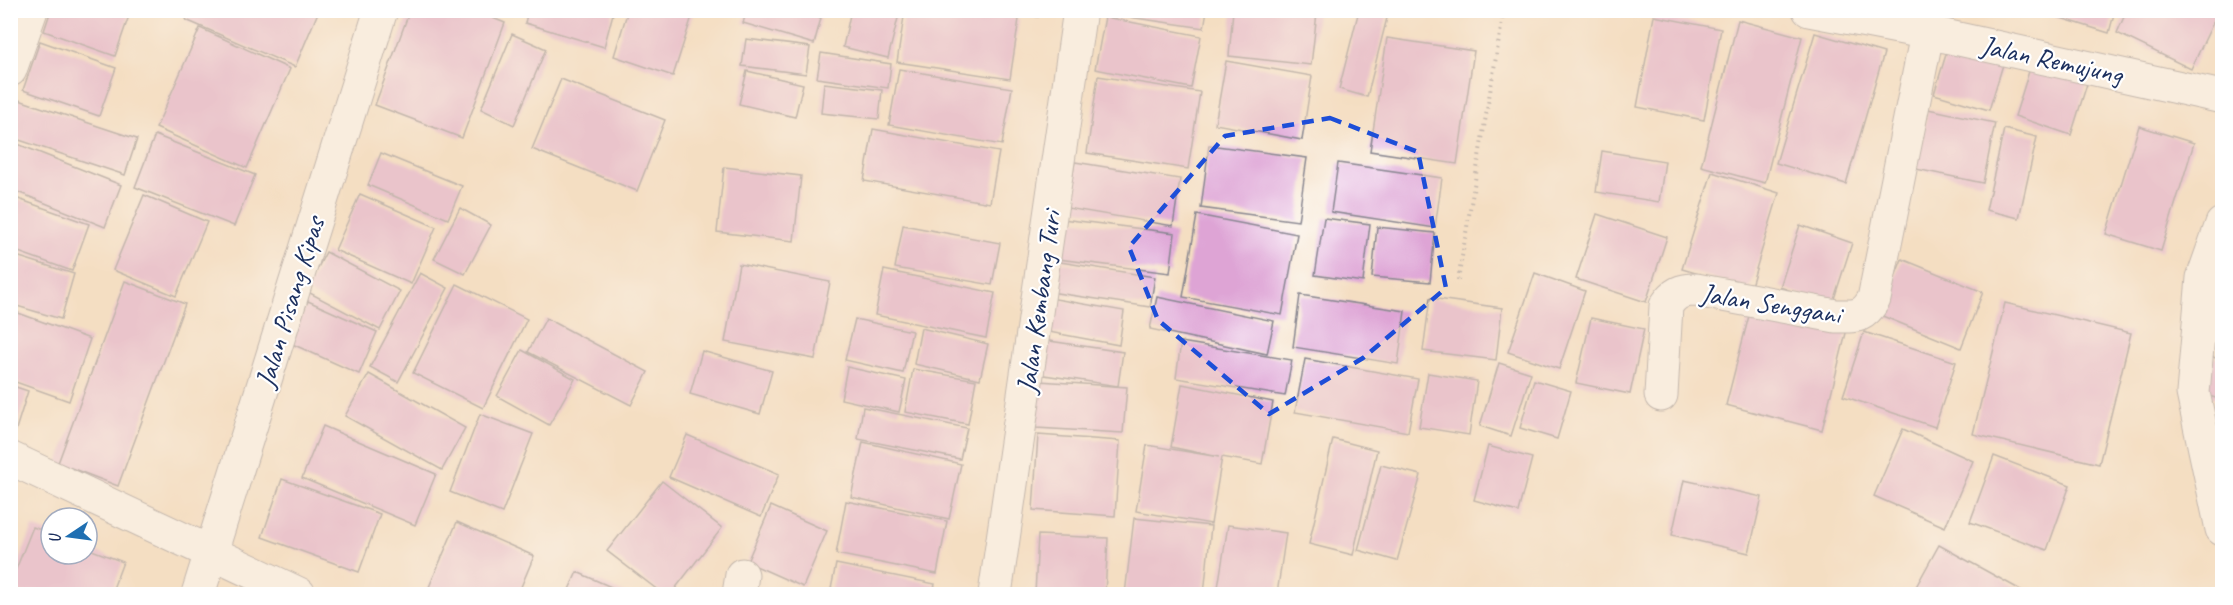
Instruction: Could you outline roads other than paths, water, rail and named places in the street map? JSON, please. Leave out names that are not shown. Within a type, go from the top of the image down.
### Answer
[{"type":"street","points":[[10,70],[31,10]]},
{"type":"street","name":"Jalan Pisang Kipas","points":[[198,594],[381,10]]},
{"type":"street","name":"Jalan Kembang Turi","points":[[1003,593],[1080,10]]},
{"type":"street","name":"Jalan Remujung","points":[[1809,10],[1941,27],[2223,97]]},
{"type":"street","name":"Jalan Senggani","points":[[1661,395],[1666,306],[1672,296],[1682,290],[1696,290],[1836,316],[1855,316],[1867,312],[1874,299],[1941,27]]},
{"type":"street","points":[[2223,224],[2204,278],[2193,393],[2223,529]]},
{"type":"street","points":[[10,458],[299,594]]}]
